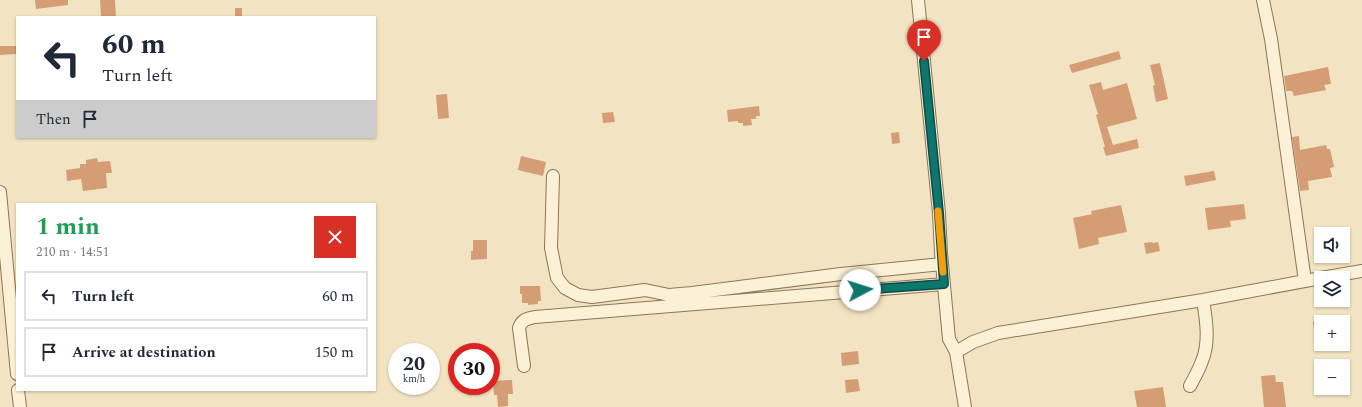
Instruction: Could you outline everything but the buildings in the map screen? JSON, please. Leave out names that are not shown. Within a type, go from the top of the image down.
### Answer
[{"type":"street","points":[[918,0],[939,213],[949,339],[956,352],[964,407]]},
{"type":"street","points":[[1263,0],[1271,39],[1305,281]]},
{"type":"street","points":[[553,176],[551,248],[557,278],[565,288],[578,296],[592,297],[645,290],[669,294],[692,293],[841,274],[942,264]]},
{"type":"street","points":[[0,192],[16,363]]},
{"type":"street","points":[[1350,273],[1362,271]]},
{"type":"street","points":[[956,352],[973,342],[998,333],[1202,300],[1314,279]]},
{"type":"street","points":[[524,366],[519,328],[520,323],[525,319],[535,317],[944,284]]},
{"type":"street","points":[[1190,386],[1203,360],[1205,351],[1207,336],[1202,300]]},
{"type":"street","points":[[18,391],[20,407]]},
{"type":"slow traffic","points":[[938,211],[943,272]]},
{"type":"route","points":[[860,290],[944,284],[939,213],[924,61]]}]
